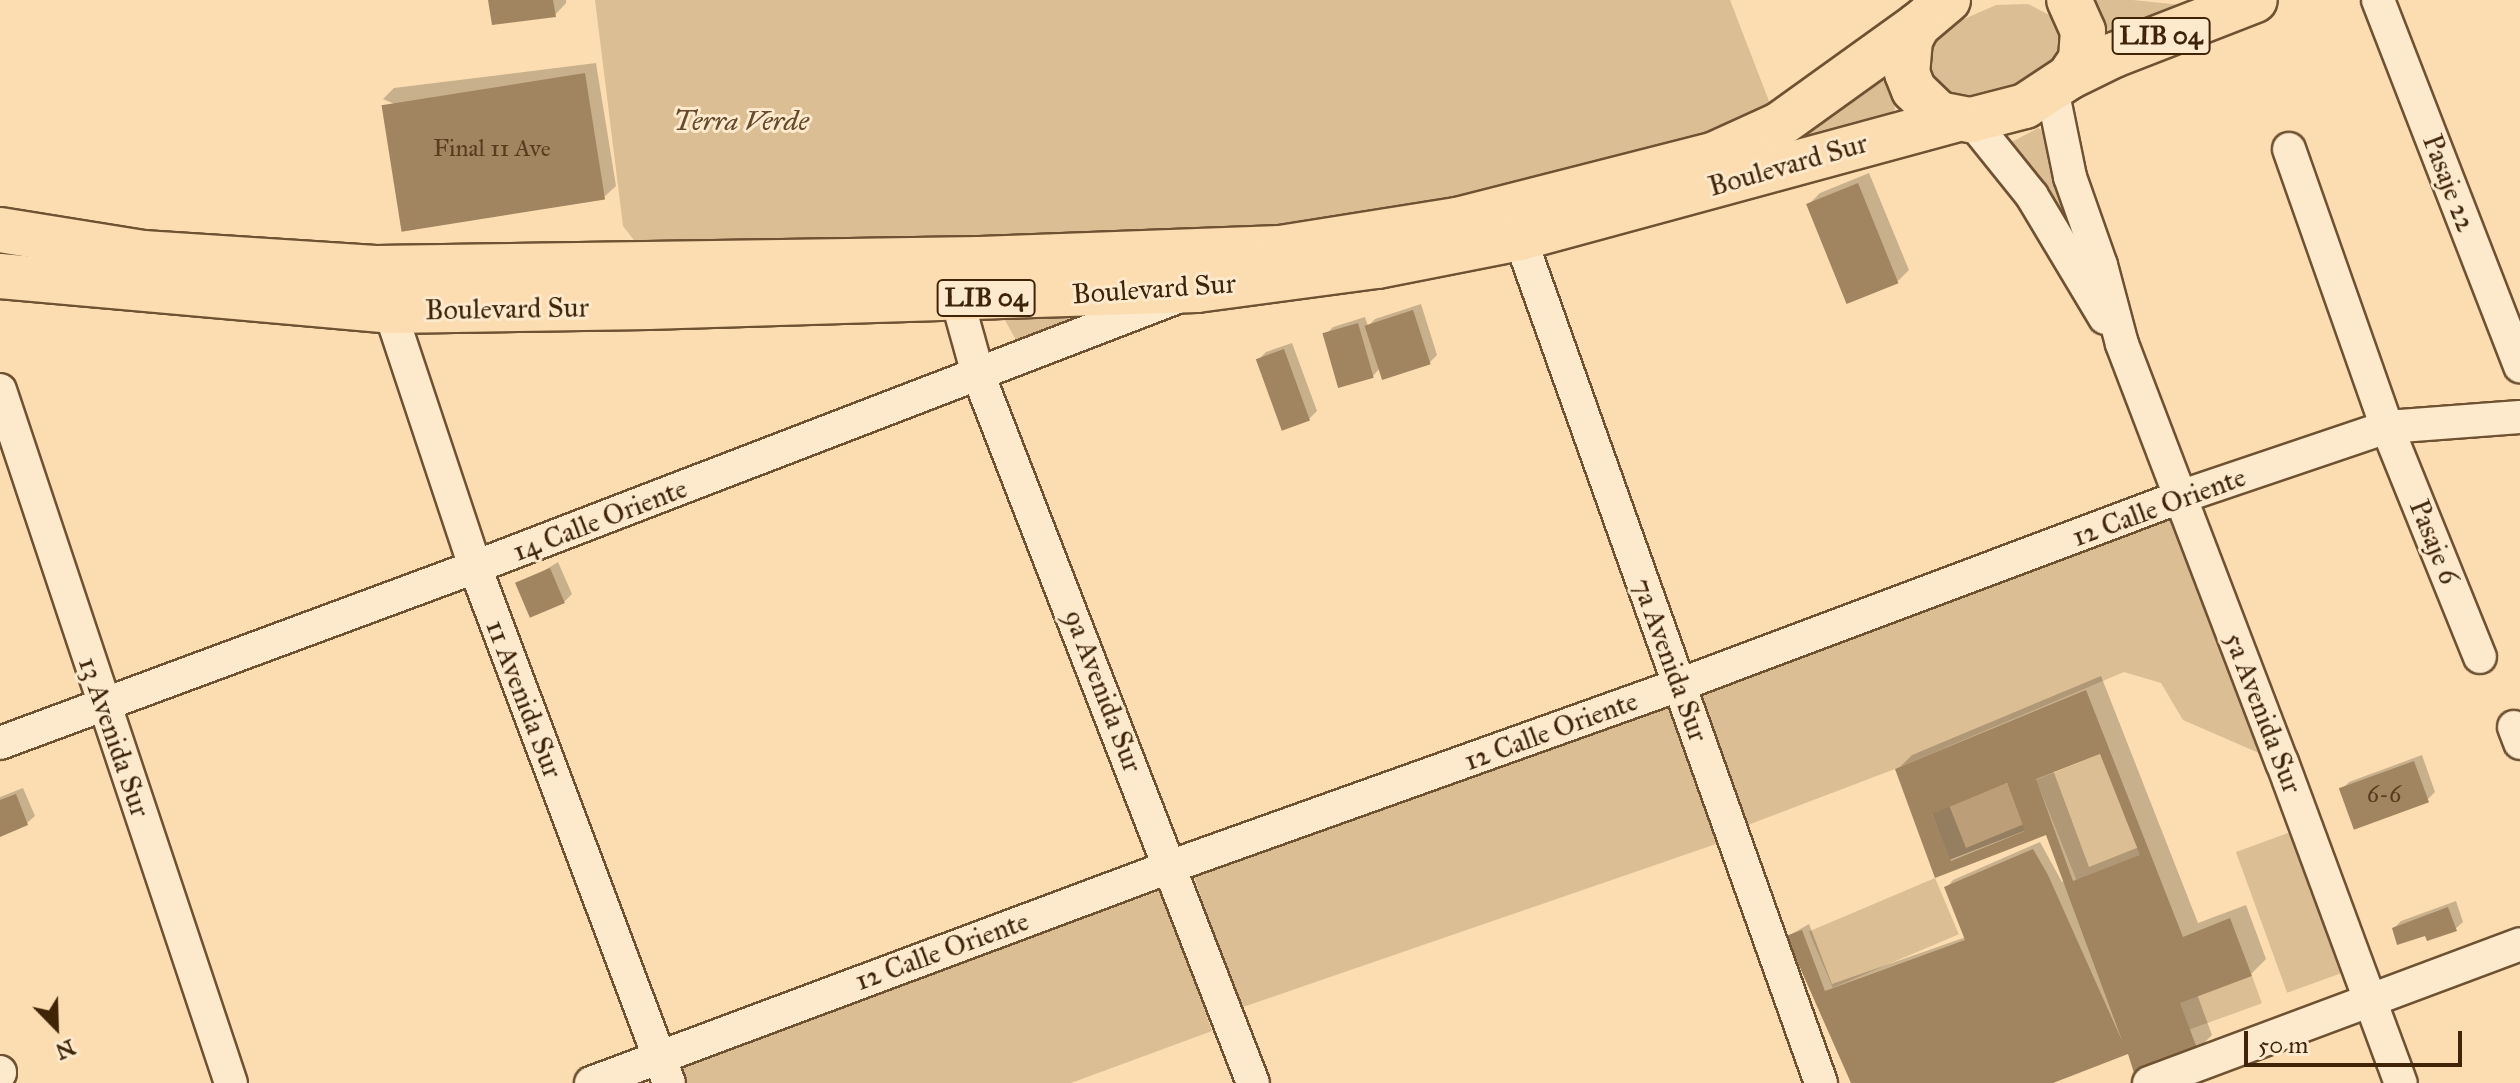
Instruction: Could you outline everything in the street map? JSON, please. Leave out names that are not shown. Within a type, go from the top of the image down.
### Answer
[{"type":"highway","name":"LIB 04","points":[[2060,83],[2081,59],[2083,31],[2069,0]]},
{"type":"highway","name":"LIB 04","points":[[1933,13],[1910,40],[1907,73],[1925,104],[1963,120],[2025,106],[2060,83],[2114,55],[2255,0]]},
{"type":"highway","name":"Boulevard Sur","points":[[0,230],[143,253],[376,268],[886,261],[1280,248],[1457,220],[1715,154],[1779,125],[1933,13]]},
{"type":"highway","name":"Boulevard Sur","points":[[0,276],[390,311],[957,299],[1197,290],[1378,266],[1520,238],[1963,120]]},
{"type":"street","name":"Pasaje 22","points":[[2378,0],[2520,366]]},
{"type":"street","name":"5a Avenida Sur","points":[[2060,83],[2070,177],[2101,265],[2122,344],[2401,1083]]},
{"type":"street","name":"5a Avenida Sur","points":[[1963,120],[2032,196],[2122,344]]},
{"type":"street","name":"Pasaje 6","points":[[2289,149],[2387,427],[2480,657]]},
{"type":"street","name":"7a Avenida Sur","points":[[1520,238],[1821,1083]]},
{"type":"street","name":"14 Calle Oriente","points":[[0,743],[475,567],[1197,290]]},
{"type":"street","name":"9a Avenida Sur","points":[[957,299],[978,374],[1172,866],[1253,1083]]},
{"type":"street","name":"11 Avenida Sur","points":[[390,311],[475,567],[664,1069]]},
{"type":"street","name":"13 Avenida Sur","points":[[0,390],[231,1083]]},
{"type":"street","name":"12 Calle Oriente","points":[[591,1083],[664,1069],[1172,866],[1679,685],[2180,497],[2387,427],[2520,417]]},
{"type":"street","points":[[2149,1083],[2520,944]]},
{"type":"green space","name":"Terra Verde","points":[[595,0],[1730,0],[1784,140],[1880,74],[1886,78],[1895,108],[1892,119],[1728,167],[1277,233],[637,244],[623,226]]},
{"type":"green space","points":[[2091,0],[2133,0],[2210,8],[2104,44]]},
{"type":"green space","points":[[2028,4],[2053,17],[2060,31],[2060,44],[2046,70],[2002,95],[1957,99],[1928,82],[1930,47],[1946,27],[1996,5]]},
{"type":"green space","points":[[2038,128],[2048,133],[2051,159],[2079,254],[2008,144]]},
{"type":"green space","points":[[996,304],[1093,306],[1097,319],[1017,342]]},
{"type":"green space","points":[[2173,510],[2268,757],[2183,720],[2161,683],[2124,672],[1895,769],[1740,828],[1690,694]]},
{"type":"green space","points":[[1668,702],[1717,844],[1239,1008],[1191,866]]},
{"type":"green space","points":[[2100,754],[2141,855],[2077,881],[2036,780]]},
{"type":"green space","points":[[2296,830],[2347,971],[2287,993],[2236,852]]},
{"type":"green space","points":[[1935,878],[1959,934],[1833,988],[1809,932]]},
{"type":"green space","points":[[1162,890],[1212,1031],[1071,1083],[687,1083],[680,1064]]},
{"type":"green space","points":[[2252,976],[2262,1003],[2190,1030],[2180,1002]]},
{"type":"shaded area","points":[[2007,783],[2025,831],[1950,860],[1931,812]]},
{"type":"building","points":[[488,0],[553,0],[556,17],[492,25]]},
{"type":"building","points":[[585,73],[605,199],[402,232],[382,105]]},
{"type":"building","points":[[1858,183],[1898,283],[1847,304],[1806,204]]},
{"type":"building","points":[[1413,310],[1431,364],[1382,380],[1364,326]]},
{"type":"building","points":[[1358,323],[1374,378],[1338,388],[1322,333]]},
{"type":"building","points":[[1284,349],[1310,420],[1282,431],[1256,359]]},
{"type":"building","points":[[550,568],[565,603],[530,618],[515,583]]},
{"type":"building","points":[[2086,690],[2183,937],[2230,918],[2252,976],[2180,1003],[2198,1051],[2135,1076],[2128,1054],[2053,1083],[1851,1083],[1786,936],[1802,930],[1825,991],[1965,940],[1944,887],[2033,849],[2048,875],[2123,1043],[2046,835],[1935,878],[1895,769]],"holes":[[[2100,754],[2140,855],[2073,881],[2036,779]],[[2007,783],[2025,831],[1951,861],[1932,814]]]},
{"type":"building","points":[[2414,761],[2429,802],[2354,830],[2339,788]]},
{"type":"building","points":[[16,794],[28,825],[0,837],[0,800]]},
{"type":"building","points":[[2448,907],[2457,931],[2427,941],[2425,936],[2397,945],[2392,928]]}]
